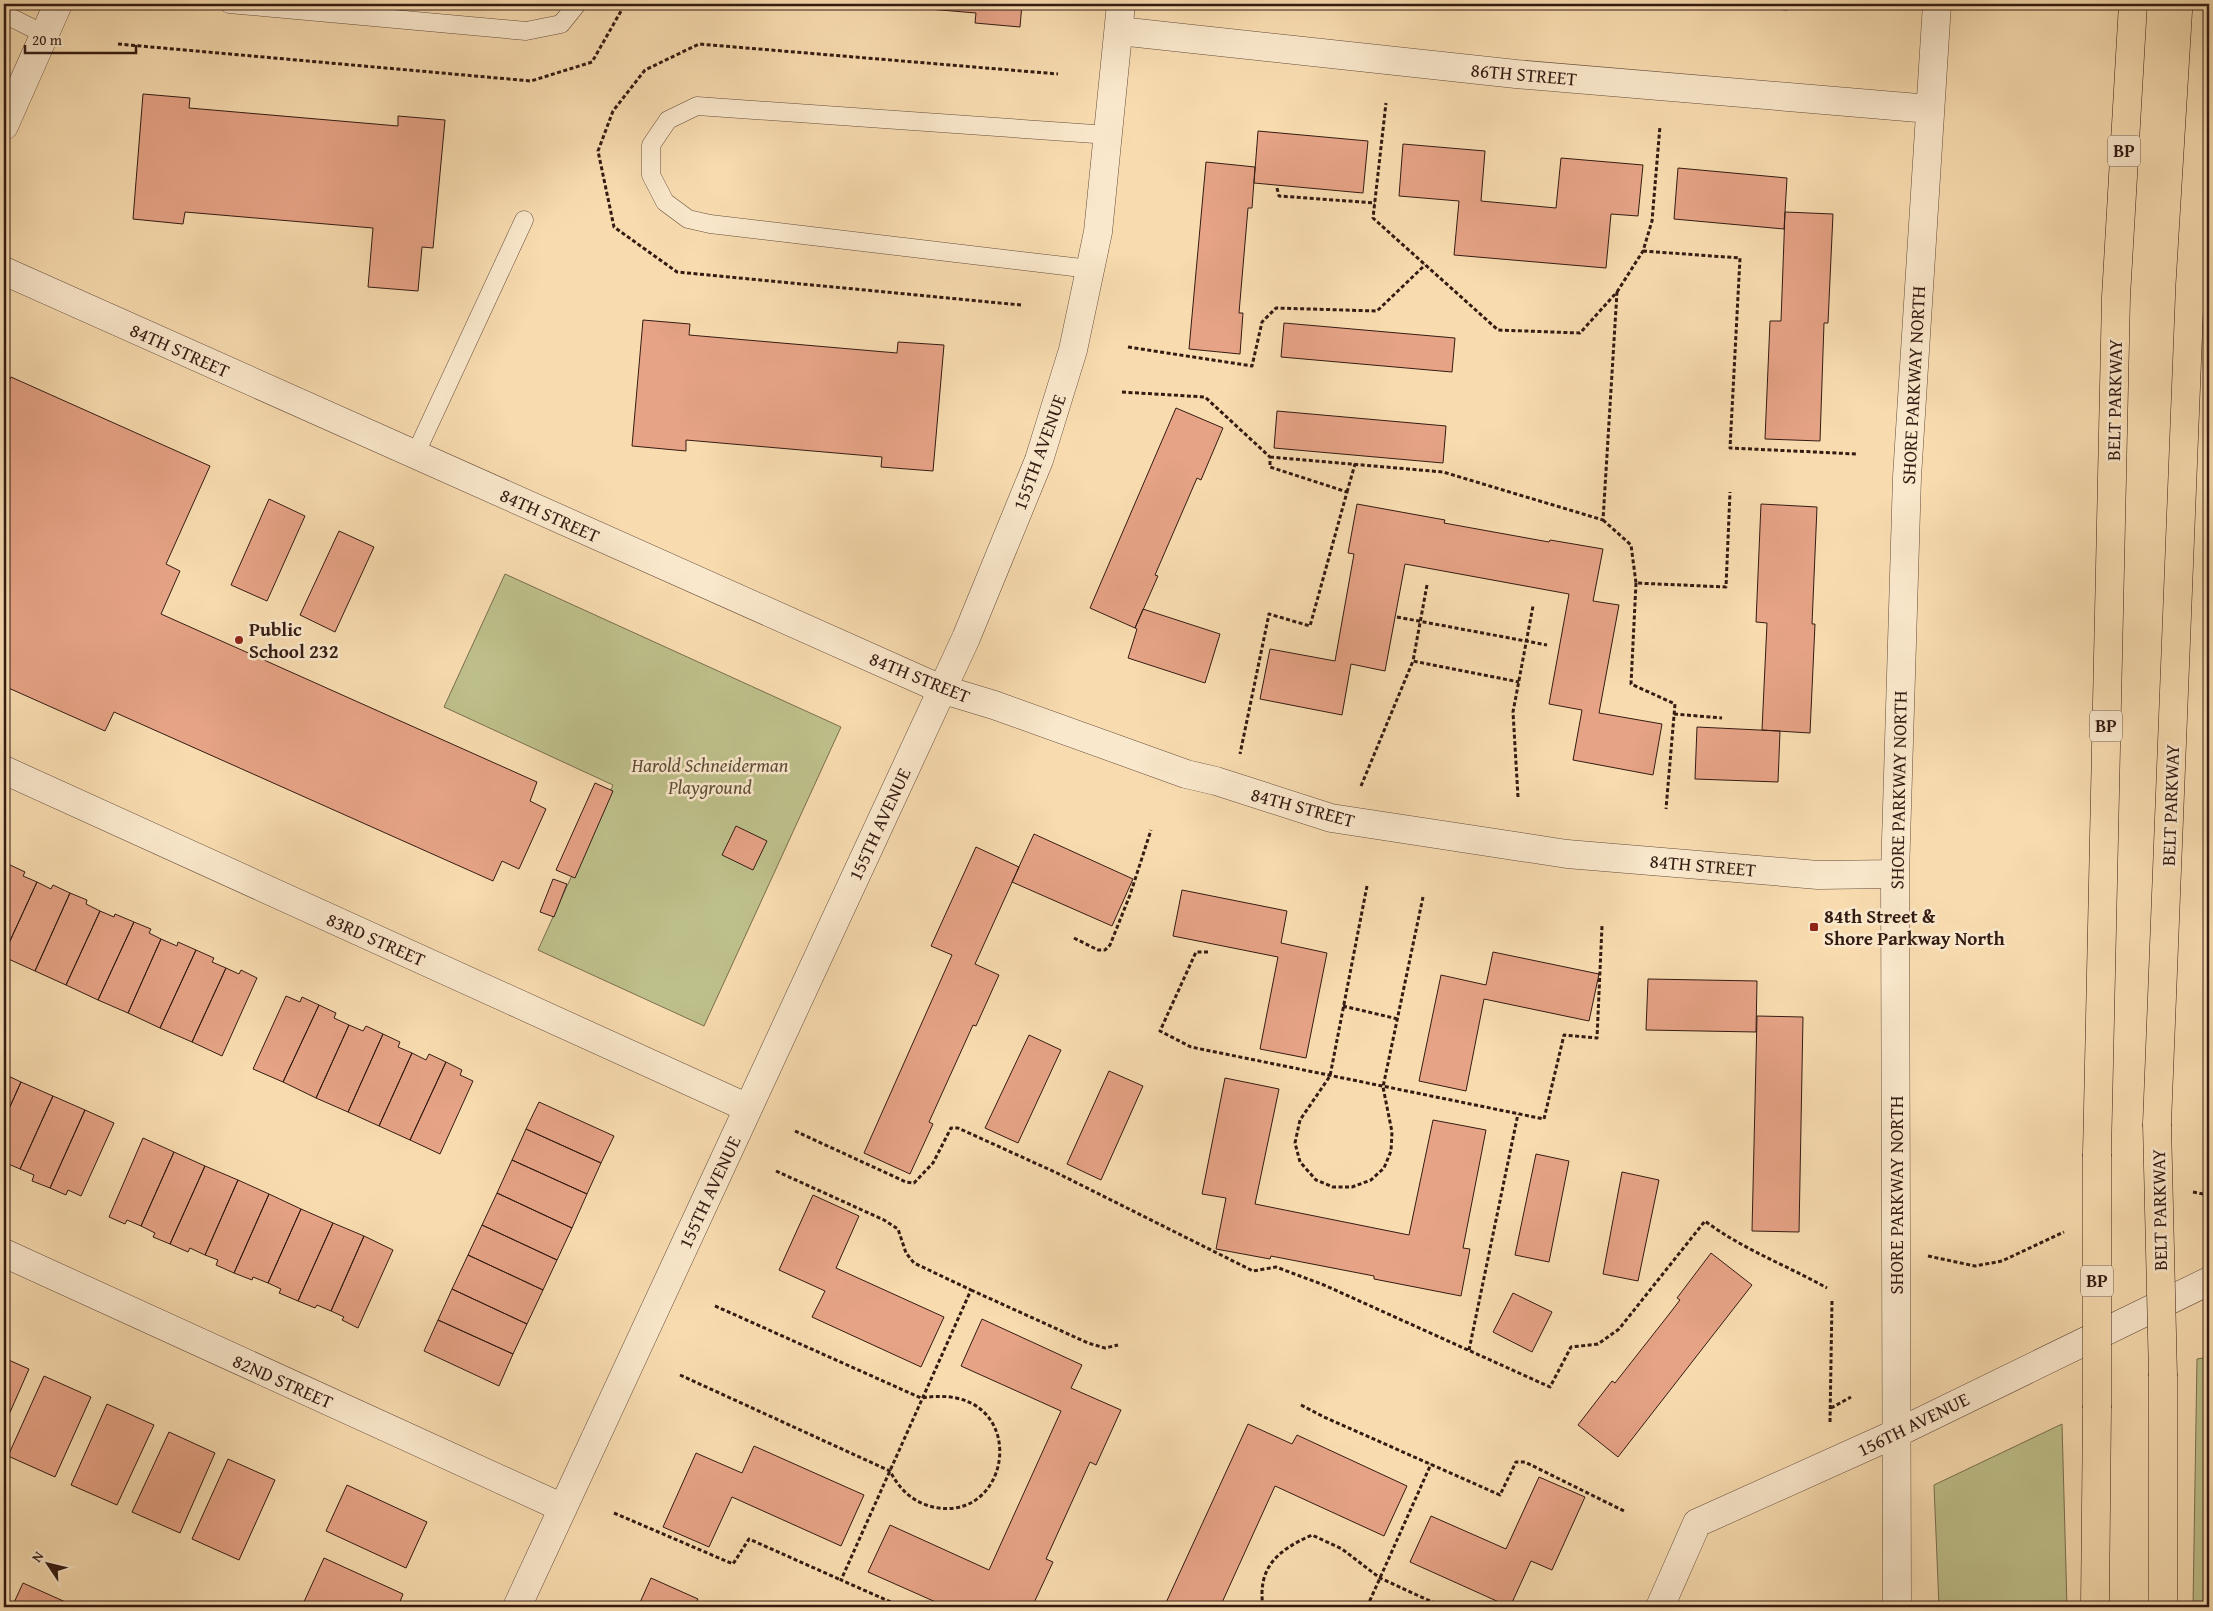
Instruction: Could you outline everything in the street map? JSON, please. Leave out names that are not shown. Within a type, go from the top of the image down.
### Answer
[{"type":"highway","name":"BELT PARKWAY","points":[[2095,1607],[2097,1154],[2116,297],[2132,4]]},
{"type":"highway","name":"BELT PARKWAY","points":[[2163,1607],[2163,1376],[2157,1124],[2190,285],[2207,4]]},
{"type":"street","points":[[4,126],[58,4]]},
{"type":"street","name":"155TH AVENUE","points":[[517,1607],[966,638],[1039,460],[1073,350],[1098,232],[1121,4]]},
{"type":"street","name":"SHORE PARKWAY NORTH","points":[[1897,1607],[1895,874],[1907,477],[1938,4]]},
{"type":"street","name":"86TH STREET","points":[[1119,31],[1516,74],[1930,109]]},
{"type":"street","name":"84TH STREET","points":[[4,271],[941,689],[994,705],[1186,774],[1216,781],[1331,818],[1567,854],[1818,875],[1895,874]]},
{"type":"street","name":"83RD STREET","points":[[4,770],[748,1108]]},
{"type":"street","name":"82ND STREET","points":[[4,1253],[563,1508]]},
{"type":"street","name":"156TH AVENUE","points":[[1660,1607],[1697,1523],[1897,1433],[2209,1281]]},
{"type":"lane","points":[[229,4],[526,30],[561,24],[577,4]]},
{"type":"lane","points":[[4,14],[44,34]]},
{"type":"lane","points":[[1090,269],[710,224],[688,218],[665,202],[651,174],[651,145],[668,120],[697,106],[1109,135]]},
{"type":"lane","points":[[415,455],[524,220]]},
{"type":"path","points":[[118,44],[531,81],[592,62],[625,4]]},
{"type":"path","points":[[1021,305],[677,272],[614,227],[598,151],[613,111],[645,70],[699,44],[1058,74]]},
{"type":"path","points":[[1386,103],[1373,218],[1498,330],[1580,333],[1617,292],[1643,251],[1652,221],[1660,126]]},
{"type":"path","points":[[1277,188],[1279,196],[1375,203]]},
{"type":"path","points":[[1643,251],[1740,258],[1730,448],[1857,454]]},
{"type":"path","points":[[1128,346],[1252,366],[1262,322],[1276,308],[1377,311],[1425,265]]},
{"type":"path","points":[[1603,520],[1617,292]]},
{"type":"path","points":[[1122,392],[1205,397],[1270,457],[1443,472],[1603,520],[1631,545],[1636,583],[1631,684],[1675,704],[1666,809]]},
{"type":"path","points":[[1270,457],[1270,467],[1347,492]]},
{"type":"path","points":[[1239,758],[1269,614],[1310,626],[1355,464]]},
{"type":"path","points":[[1636,583],[1726,587],[1730,492]]},
{"type":"path","points":[[1361,786],[1413,661],[1427,585]]},
{"type":"path","points":[[1518,797],[1513,712],[1533,606]]},
{"type":"path","points":[[1397,617],[1547,645]]},
{"type":"path","points":[[1413,661],[1518,682]]},
{"type":"path","points":[[1674,714],[1722,718]]},
{"type":"path","points":[[1074,938],[1098,950],[1105,950],[1110,944],[1130,895],[1151,830]]},
{"type":"path","points":[[1367,886],[1330,1076],[1300,1120],[1295,1143],[1300,1162],[1316,1180],[1333,1187],[1352,1187],[1371,1180],[1384,1168],[1391,1152],[1392,1132],[1383,1087],[1423,897]]},
{"type":"path","points":[[1208,952],[1196,952],[1160,1030],[1191,1047],[1544,1119],[1564,1035],[1597,1038],[1602,926]]},
{"type":"path","points":[[1343,1006],[1398,1019]]},
{"type":"path","points":[[1469,1350],[1518,1114]]},
{"type":"path","points":[[795,1131],[906,1182],[914,1182],[933,1163],[951,1128],[958,1128],[1057,1173],[1253,1271],[1276,1267],[1324,1285],[1550,1387],[1571,1347],[1598,1344],[1619,1328],[1705,1221],[1748,1250],[1794,1270],[1826,1288]]},
{"type":"path","points":[[776,1171],[884,1220],[898,1229],[906,1253],[914,1263],[1088,1343],[1106,1348],[1118,1345]]},
{"type":"path","points":[[2190,1192],[2209,1195]]},
{"type":"path","points":[[1896,1249],[1975,1266],[2002,1261],[2067,1231]]},
{"type":"path","points":[[841,1580],[971,1290]]},
{"type":"path","points":[[1830,1422],[1832,1300]]},
{"type":"path","points":[[680,1375],[890,1471],[898,1486],[909,1496],[928,1507],[952,1510],[970,1504],[984,1492],[997,1474],[1001,1452],[1000,1439],[991,1420],[977,1408],[962,1400],[939,1395],[921,1398],[713,1304]]},
{"type":"path","points":[[1831,1408],[1851,1398]]},
{"type":"path","points":[[1301,1405],[1500,1495],[1516,1462],[1525,1462],[1624,1511]]},
{"type":"path","points":[[1367,1607],[1431,1464]]},
{"type":"path","points":[[614,1513],[733,1564],[748,1539],[902,1607]]},
{"type":"path","points":[[1264,1607],[1261,1594],[1263,1579],[1273,1560],[1293,1544],[1312,1535],[1342,1549],[1380,1578],[1444,1607],[1448,1602]]},
{"type":"green space","name":"Harold Schneiderman Playground","points":[[505,574],[841,727],[704,1026],[538,950],[613,785],[444,707]]},
{"type":"green space","points":[[2209,1357],[2209,1607],[2193,1607],[2197,1359]]},
{"type":"green space","points":[[2062,1424],[2067,1607],[1939,1607],[1934,1485]]},
{"type":"building","points":[[870,4],[1022,4],[1020,27],[975,23],[976,13]]},
{"type":"building","points":[[1715,4],[1788,4],[1787,10]]},
{"type":"building","points":[[143,94],[190,98],[189,108],[398,126],[398,116],[445,120],[433,248],[422,247],[418,291],[368,287],[373,228],[185,212],[183,224],[133,219]]},
{"type":"building","points":[[1258,131],[1368,141],[1363,193],[1254,183]]},
{"type":"building","points":[[1403,144],[1485,151],[1481,201],[1556,208],[1561,158],[1643,165],[1638,216],[1611,214],[1606,268],[1454,255],[1459,201],[1399,196]]},
{"type":"building","points":[[1206,162],[1255,167],[1252,208],[1248,208],[1239,313],[1243,313],[1240,354],[1189,349]]},
{"type":"building","points":[[1678,168],[1787,178],[1784,229],[1674,219]]},
{"type":"building","points":[[1785,212],[1833,214],[1828,323],[1824,323],[1820,441],[1765,439],[1770,321],[1781,321]]},
{"type":"building","points":[[643,320],[690,324],[689,335],[897,353],[898,342],[944,345],[933,471],[881,467],[882,457],[686,440],[686,451],[632,446]]},
{"type":"building","points":[[1284,323],[1455,338],[1452,372],[1281,357]]},
{"type":"building","points":[[11,377],[210,466],[166,564],[180,571],[161,614],[537,782],[530,801],[546,809],[519,869],[502,861],[493,881],[114,712],[105,731],[4,686],[4,393]]},
{"type":"building","points":[[1176,408],[1223,428],[1201,480],[1197,478],[1155,575],[1158,576],[1135,628],[1090,608]]},
{"type":"building","points":[[1277,411],[1446,426],[1443,463],[1274,448]]},
{"type":"building","points":[[269,499],[305,516],[267,601],[231,585]]},
{"type":"building","points":[[1357,504],[1445,520],[1444,523],[1549,542],[1550,540],[1603,549],[1593,601],[1619,605],[1599,713],[1662,724],[1653,775],[1573,760],[1582,710],[1549,704],[1569,594],[1405,564],[1385,671],[1351,664],[1342,715],[1260,699],[1270,649],[1335,661],[1354,554],[1348,553]]},
{"type":"building","points":[[1761,504],[1817,507],[1812,624],[1815,624],[1810,733],[1762,730],[1767,623],[1756,622]]},
{"type":"building","points":[[339,531],[374,547],[335,632],[300,615]]},
{"type":"building","points":[[1143,609],[1220,634],[1205,683],[1128,658],[1137,629],[1135,628]]},
{"type":"building","points":[[1697,727],[1780,731],[1778,782],[1695,779]]},
{"type":"building","points":[[595,783],[613,791],[575,878],[556,870]]},
{"type":"building","points":[[736,826],[767,841],[753,870],[722,855]]},
{"type":"building","points":[[1034,834],[1133,879],[1112,926],[1012,882]]},
{"type":"building","points":[[976,847],[1019,867],[975,964],[999,975],[976,1026],[973,1025],[929,1122],[933,1124],[910,1174],[864,1153],[952,955],[931,946]]},
{"type":"building","points":[[8,864],[25,872],[23,876],[37,882],[4,954],[4,874]]},
{"type":"building","points":[[553,879],[567,884],[554,917],[540,912]]},
{"type":"building","points":[[37,882],[51,889],[53,885],[70,893],[35,971],[4,957],[4,954]]},
{"type":"building","points":[[1182,890],[1287,911],[1281,943],[1327,953],[1306,1058],[1260,1049],[1278,957],[1173,936]]},
{"type":"building","points":[[70,893],[87,900],[86,904],[100,911],[66,985],[35,971]]},
{"type":"building","points":[[100,911],[114,917],[115,914],[134,922],[98,1000],[66,985]]},
{"type":"building","points":[[134,922],[151,929],[149,933],[161,939],[128,1013],[98,1000]]},
{"type":"building","points":[[161,939],[177,946],[178,942],[196,950],[160,1028],[128,1013]]},
{"type":"building","points":[[196,950],[214,958],[212,962],[226,968],[192,1042],[160,1028]]},
{"type":"building","points":[[1493,952],[1599,974],[1589,1021],[1484,999],[1466,1091],[1419,1081],[1441,975],[1486,985]]},
{"type":"building","points":[[226,968],[239,974],[241,970],[257,978],[222,1056],[192,1042]]},
{"type":"building","points":[[1648,979],[1757,981],[1756,1032],[1646,1030]]},
{"type":"building","points":[[286,996],[300,1002],[302,997],[319,1005],[283,1082],[253,1069]]},
{"type":"building","points":[[319,1005],[336,1013],[334,1018],[349,1025],[316,1098],[283,1082]]},
{"type":"building","points":[[1757,1016],[1803,1017],[1799,1232],[1752,1231]]},
{"type":"building","points":[[349,1025],[363,1031],[366,1026],[383,1034],[348,1112],[316,1098]]},
{"type":"building","points":[[383,1034],[400,1042],[398,1047],[412,1053],[379,1126],[348,1112]]},
{"type":"building","points":[[1029,1035],[1061,1050],[1018,1143],[985,1128]]},
{"type":"building","points":[[412,1053],[426,1060],[429,1054],[446,1062],[410,1140],[379,1126]]},
{"type":"building","points":[[446,1062],[462,1070],[460,1075],[473,1081],[440,1154],[410,1140]]},
{"type":"building","points":[[1109,1071],[1143,1086],[1101,1180],[1067,1164]]},
{"type":"building","points":[[4,1074],[21,1082],[4,1120]]},
{"type":"building","points":[[1225,1078],[1279,1089],[1255,1204],[1409,1235],[1433,1120],[1486,1130],[1463,1248],[1470,1249],[1461,1296],[1374,1279],[1374,1276],[1271,1256],[1270,1259],[1216,1249],[1226,1198],[1202,1194]]},
{"type":"building","points":[[21,1082],[53,1096],[20,1169],[6,1163],[4,1168],[4,1120]]},
{"type":"building","points":[[53,1096],[85,1110],[50,1188],[32,1181],[34,1175],[20,1169]]},
{"type":"building","points":[[539,1102],[614,1136],[601,1163],[526,1129]]},
{"type":"building","points":[[85,1110],[114,1123],[81,1196],[68,1190],[66,1195],[50,1188]]},
{"type":"building","points":[[526,1129],[601,1163],[587,1194],[512,1160]]},
{"type":"building","points":[[143,1138],[174,1152],[141,1226],[127,1220],[125,1224],[109,1217]]},
{"type":"building","points":[[174,1152],[205,1166],[170,1244],[153,1237],[155,1233],[141,1226]]},
{"type":"building","points":[[1536,1154],[1569,1161],[1549,1262],[1515,1255]]},
{"type":"building","points":[[512,1160],[587,1194],[572,1228],[497,1193]]},
{"type":"building","points":[[205,1166],[238,1180],[205,1255],[190,1248],[188,1252],[170,1244]]},
{"type":"building","points":[[1622,1172],[1659,1180],[1638,1281],[1603,1274]]},
{"type":"building","points":[[238,1180],[269,1194],[234,1273],[216,1265],[218,1260],[205,1255]]},
{"type":"building","points":[[497,1193],[572,1228],[557,1260],[482,1225]]},
{"type":"building","points":[[269,1194],[301,1209],[268,1283],[253,1277],[252,1280],[234,1273]]},
{"type":"building","points":[[813,1195],[859,1216],[836,1268],[944,1317],[921,1367],[812,1317],[825,1291],[779,1270]]},
{"type":"building","points":[[301,1209],[333,1223],[298,1301],[279,1293],[281,1289],[268,1283]]},
{"type":"building","points":[[333,1223],[364,1236],[331,1311],[317,1305],[315,1308],[298,1301]]},
{"type":"building","points":[[482,1225],[557,1260],[543,1290],[468,1255]]},
{"type":"building","points":[[364,1236],[393,1250],[358,1328],[342,1320],[344,1317],[331,1311]]},
{"type":"building","points":[[1711,1253],[1752,1285],[1618,1457],[1578,1425],[1612,1381],[1615,1383],[1670,1313],[1680,1300],[1677,1298]]},
{"type":"building","points":[[468,1255],[543,1290],[527,1324],[452,1289]]},
{"type":"building","points":[[452,1289],[527,1324],[513,1354],[438,1320]]},
{"type":"building","points":[[1513,1293],[1552,1312],[1532,1352],[1493,1332]]},
{"type":"building","points":[[982,1319],[1082,1365],[1071,1388],[1121,1410],[1096,1465],[1090,1462],[1046,1559],[1053,1562],[1032,1607],[947,1607],[868,1572],[890,1525],[989,1570],[1061,1411],[961,1366]]},
{"type":"building","points":[[438,1320],[513,1354],[499,1386],[424,1351]]},
{"type":"building","points":[[4,1358],[29,1369],[4,1426]]},
{"type":"building","points":[[44,1376],[91,1397],[55,1477],[8,1456]]},
{"type":"building","points":[[107,1404],[154,1425],[117,1505],[71,1485]]},
{"type":"building","points":[[1248,1424],[1292,1444],[1297,1435],[1407,1486],[1384,1536],[1275,1486],[1220,1607],[1164,1607]]},
{"type":"building","points":[[169,1432],[215,1453],[180,1533],[132,1512]]},
{"type":"building","points":[[754,1446],[864,1495],[841,1546],[732,1497],[709,1547],[663,1527],[696,1453],[742,1473]]},
{"type":"building","points":[[228,1459],[275,1480],[239,1560],[192,1539]]},
{"type":"building","points":[[1539,1477],[1585,1497],[1552,1570],[1531,1561],[1510,1607],[1410,1562],[1431,1516],[1506,1549]]},
{"type":"building","points":[[347,1485],[427,1522],[406,1568],[326,1531]]},
{"type":"building","points":[[324,1558],[403,1594],[398,1607],[311,1607],[303,1604]]},
{"type":"building","points":[[651,1578],[698,1599],[694,1607],[638,1607]]},
{"type":"building","points":[[23,1583],[70,1604],[69,1607],[12,1607]]},
{"type":"place","name":"Public School 232","points":[[239,640]]},
{"type":"place","name":"84th Street & Shore Parkway North","points":[[1814,927]]}]
